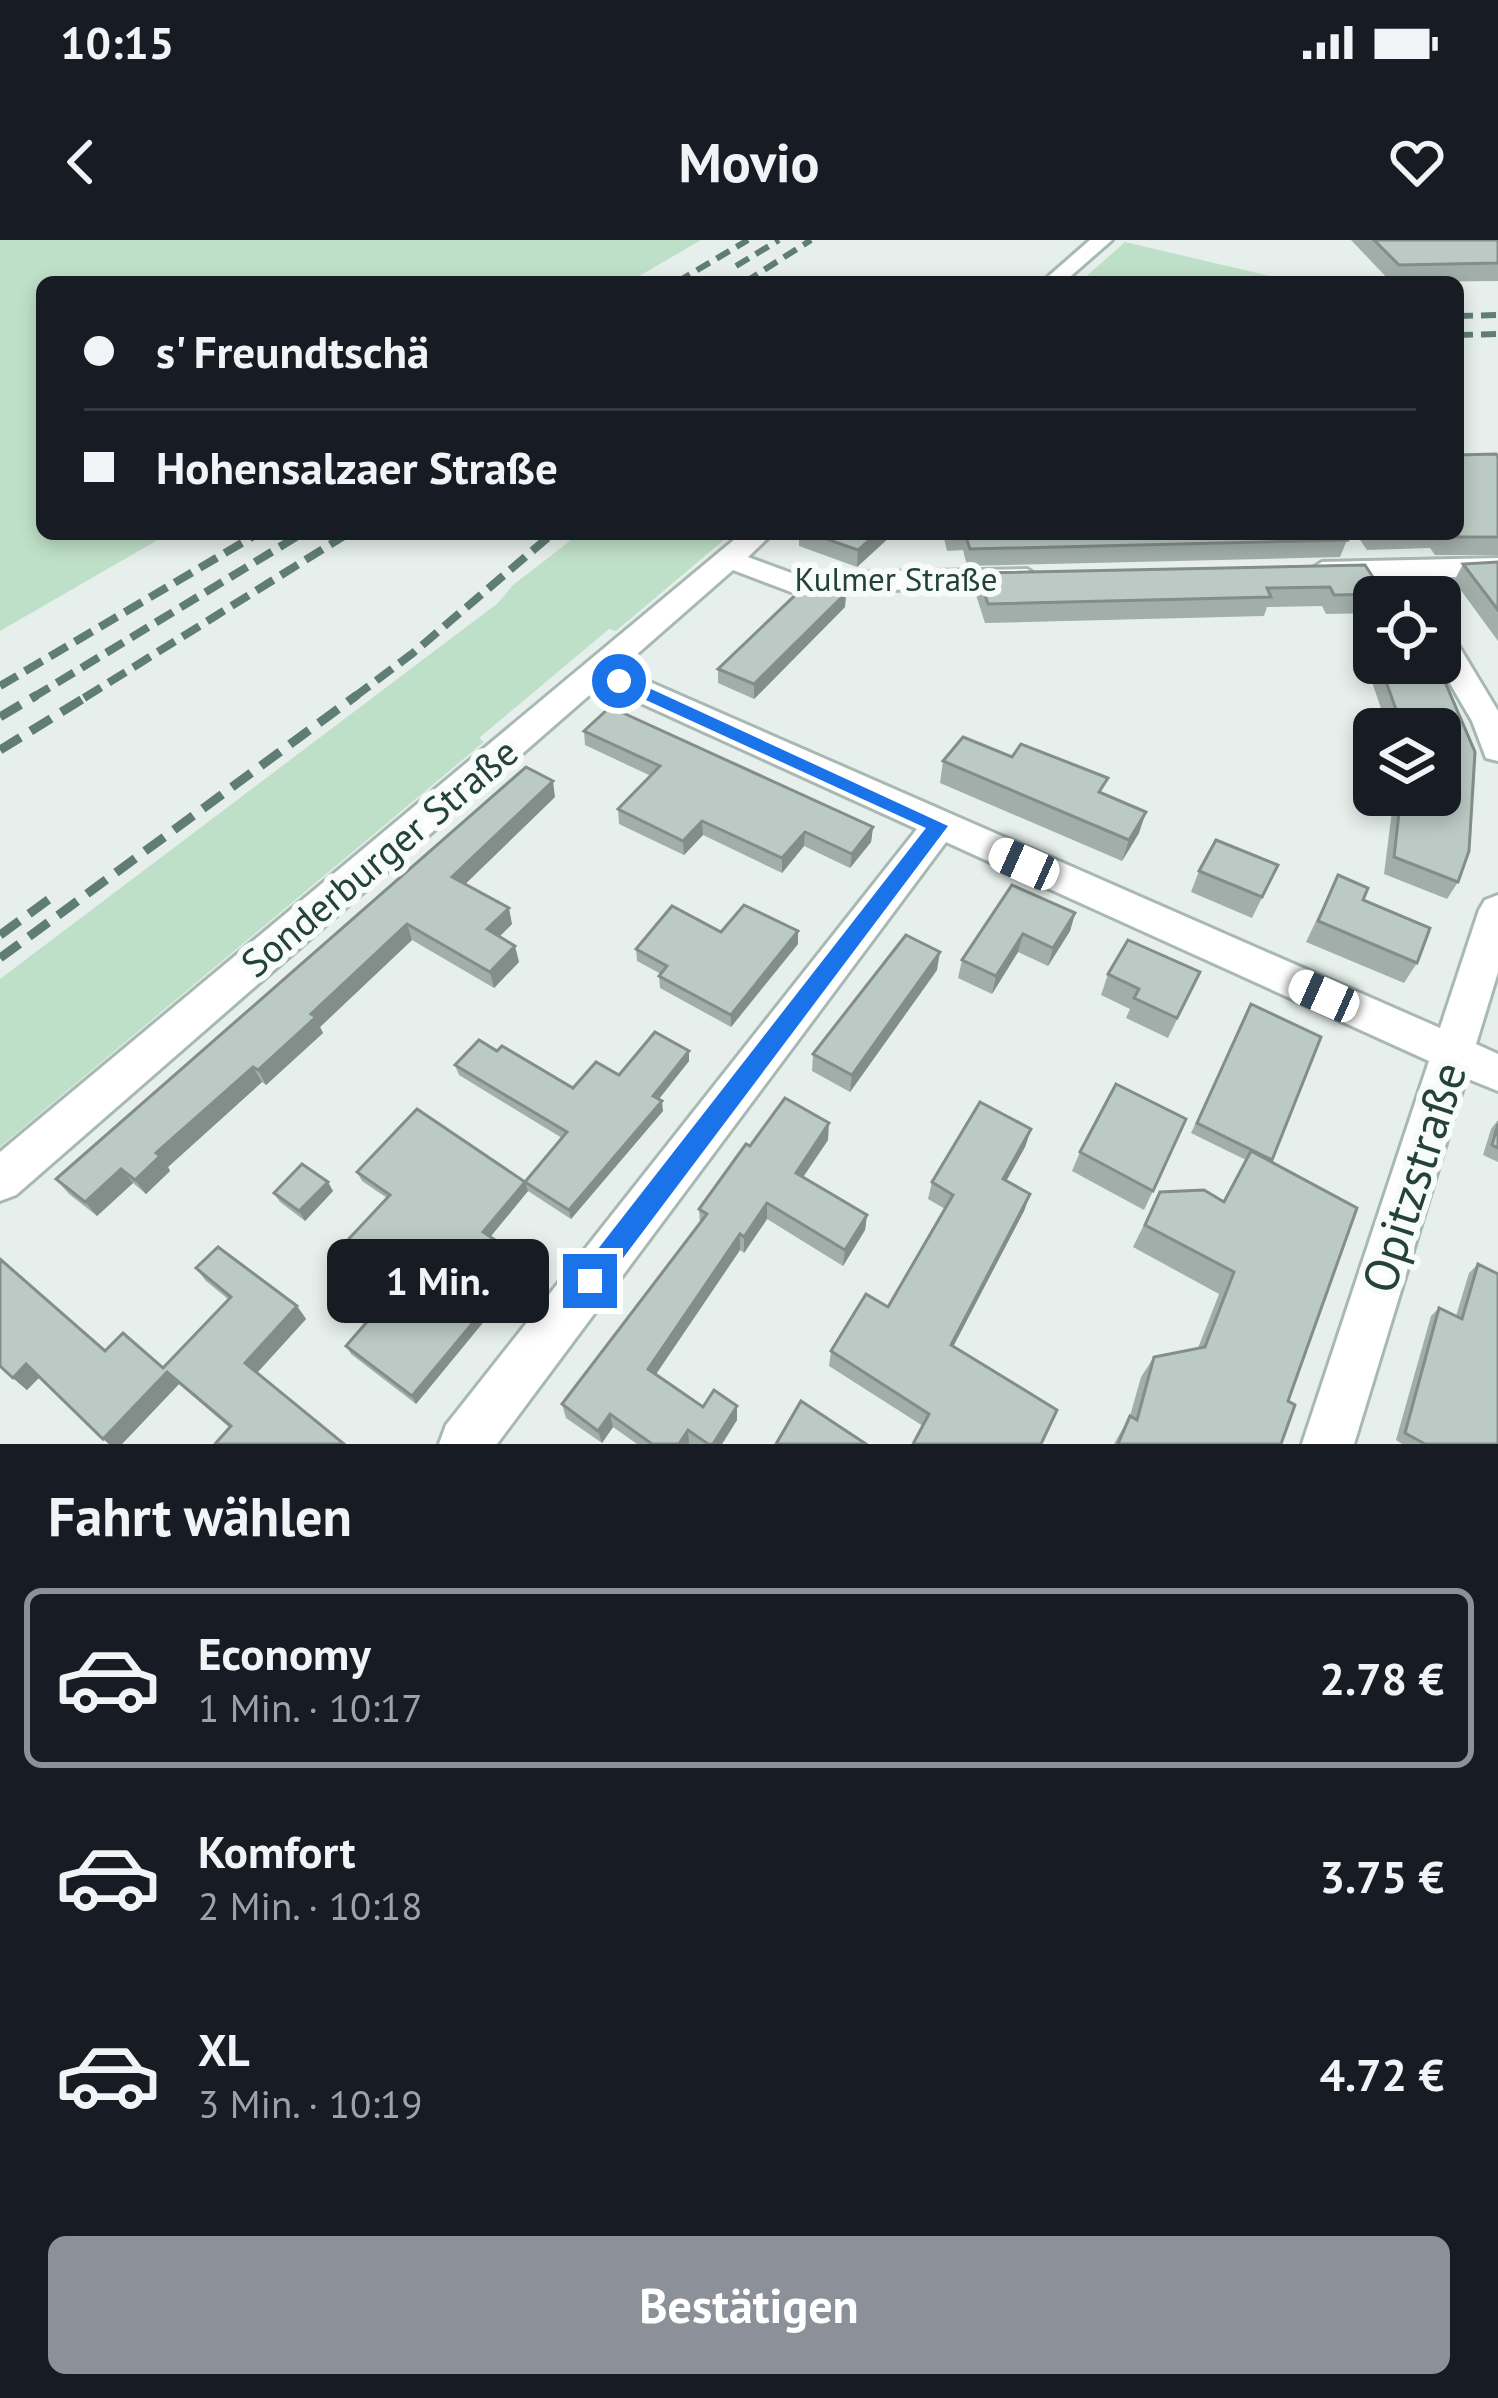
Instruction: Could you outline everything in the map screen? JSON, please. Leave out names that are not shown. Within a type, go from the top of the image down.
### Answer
[{"type":"street","points":[[1059,276],[1102,240]]},
{"type":"street","name":"Sonderburger Straße","points":[[0,1180],[751,540]]},
{"type":"street","name":"Kulmer Straße","points":[[729,559],[791,583],[1067,577]]},
{"type":"street","points":[[1298,572],[1498,567]]},
{"type":"street","points":[[1391,569],[1396,576]]},
{"type":"street","points":[[597,671],[1498,1073]]},
{"type":"street","points":[[1461,675],[1488,721],[1498,750]]},
{"type":"street","points":[[465,1444],[939,826]]},
{"type":"street","name":"Opitzstraße","points":[[1328,1444],[1498,910]]},
{"type":"green space","points":[[0,240],[701,240],[639,276],[36,276],[36,540],[158,540],[0,631]]},
{"type":"green space","points":[[1125,242],[1270,276],[1087,276]]},
{"type":"green space","points":[[571,540],[724,540],[479,738],[484,742],[0,1147],[0,979],[498,603],[513,585]]},
{"type":"building","points":[[1374,240],[1498,240],[1498,263],[1399,265]]},
{"type":"building","points":[[1464,455],[1498,457],[1498,537],[1464,537]]},
{"type":"building","points":[[829,540],[869,540],[858,550]]},
{"type":"building","points":[[967,540],[1347,540],[970,549]]},
{"type":"building","points":[[1498,562],[1498,610],[1463,564]]},
{"type":"building","points":[[1365,565],[1372,576],[1353,576],[1353,595],[1334,595],[1330,587],[1267,588],[1271,597],[988,604],[978,573]]},
{"type":"building","points":[[809,582],[846,593],[754,684],[718,669]]},
{"type":"building","points":[[1387,684],[1446,684],[1456,708],[1395,708]]},
{"type":"building","points":[[610,707],[873,827],[852,854],[805,832],[782,858],[702,821],[683,841],[618,809],[660,766],[584,731]]},
{"type":"building","points":[[1461,719],[1475,752],[1469,851],[1458,882],[1394,857],[1399,816],[1461,816]]},
{"type":"building","points":[[963,737],[1012,757],[1021,744],[1108,778],[1099,792],[1146,812],[1129,840],[943,761]]},
{"type":"building","points":[[526,767],[553,781],[452,877],[509,908],[487,929],[515,946],[490,972],[407,924],[311,1014],[316,1017],[156,1153],[160,1156],[135,1180],[121,1169],[85,1202],[56,1179]]},
{"type":"building","points":[[1216,840],[1278,865],[1262,897],[1199,871]]},
{"type":"building","points":[[1338,875],[1368,888],[1363,900],[1430,928],[1417,963],[1318,921]]},
{"type":"building","points":[[1012,885],[1075,913],[1053,948],[1023,934],[996,976],[962,960]]},
{"type":"building","points":[[744,905],[798,931],[731,1015],[659,976],[667,966],[636,949],[672,906],[721,932]]},
{"type":"building","points":[[906,935],[940,952],[852,1075],[813,1054]]},
{"type":"building","points":[[1128,940],[1200,972],[1177,1018],[1134,998],[1139,989],[1108,974]]},
{"type":"building","points":[[1251,1004],[1321,1037],[1272,1160],[1197,1123]]},
{"type":"building","points":[[655,1032],[689,1051],[653,1096],[662,1101],[569,1210],[525,1182],[567,1132],[455,1065],[479,1040],[497,1051],[502,1046],[573,1088],[596,1062],[619,1075]]},
{"type":"building","points":[[1116,1084],[1186,1119],[1153,1191],[1080,1152]]},
{"type":"building","points":[[785,1098],[829,1123],[796,1173],[867,1215],[845,1250],[767,1203],[744,1237],[740,1234],[648,1369],[703,1407],[714,1390],[737,1406],[713,1444],[688,1430],[679,1444],[652,1444],[610,1414],[598,1431],[562,1404],[707,1214],[699,1209]]},
{"type":"building","points":[[980,1102],[1031,1129],[1003,1179],[1030,1194],[951,1345],[1057,1410],[1041,1444],[913,1444],[929,1414],[831,1351],[866,1294],[888,1307],[953,1195],[932,1182]]},
{"type":"building","points":[[417,1109],[525,1182],[483,1232],[525,1260],[412,1396],[346,1346],[399,1285],[344,1244],[390,1195],[357,1172]]},
{"type":"building","points":[[1251,1151],[1357,1208],[1288,1401],[1295,1405],[1281,1444],[1118,1444],[1130,1416],[1137,1420],[1154,1357],[1205,1347],[1234,1272],[1145,1225],[1160,1192],[1204,1190],[1224,1202]]},
{"type":"building","points":[[302,1164],[328,1182],[299,1211],[274,1193]]},
{"type":"building","points":[[218,1247],[297,1306],[245,1363],[344,1444],[215,1444],[231,1426],[167,1372],[103,1439],[26,1364],[13,1378],[0,1366],[0,1259],[105,1351],[123,1333],[163,1368],[231,1297],[196,1268]]},
{"type":"building","points":[[1478,1264],[1498,1274],[1498,1444],[1425,1444],[1405,1433],[1439,1308],[1462,1319]]},
{"type":"building","points":[[801,1401],[866,1444],[776,1444]]},
{"type":"railway","points":[[687,276],[748,240]]},
{"type":"railway","points":[[736,266],[779,240]]},
{"type":"railway","points":[[754,276],[811,240]]},
{"type":"railway","points":[[1464,316],[1498,315]]},
{"type":"railway","points":[[1464,335],[1498,334]]},
{"type":"railway","points":[[0,686],[247,540]]},
{"type":"railway","points":[[34,697],[291,540]]},
{"type":"railway","points":[[84,698],[337,540]]},
{"type":"railway","points":[[357,695],[545,540]]},
{"type":"railway","points":[[0,750],[89,695]]},
{"type":"railway","points":[[0,958],[357,695]]},
{"type":"railway","points":[[353,698],[357,695]]},
{"type":"railway","points":[[0,717],[34,697]]},
{"type":"railway","points":[[0,935],[52,897]]},
{"type":"route","points":[[590,1281],[939,826],[619,681]]}]
